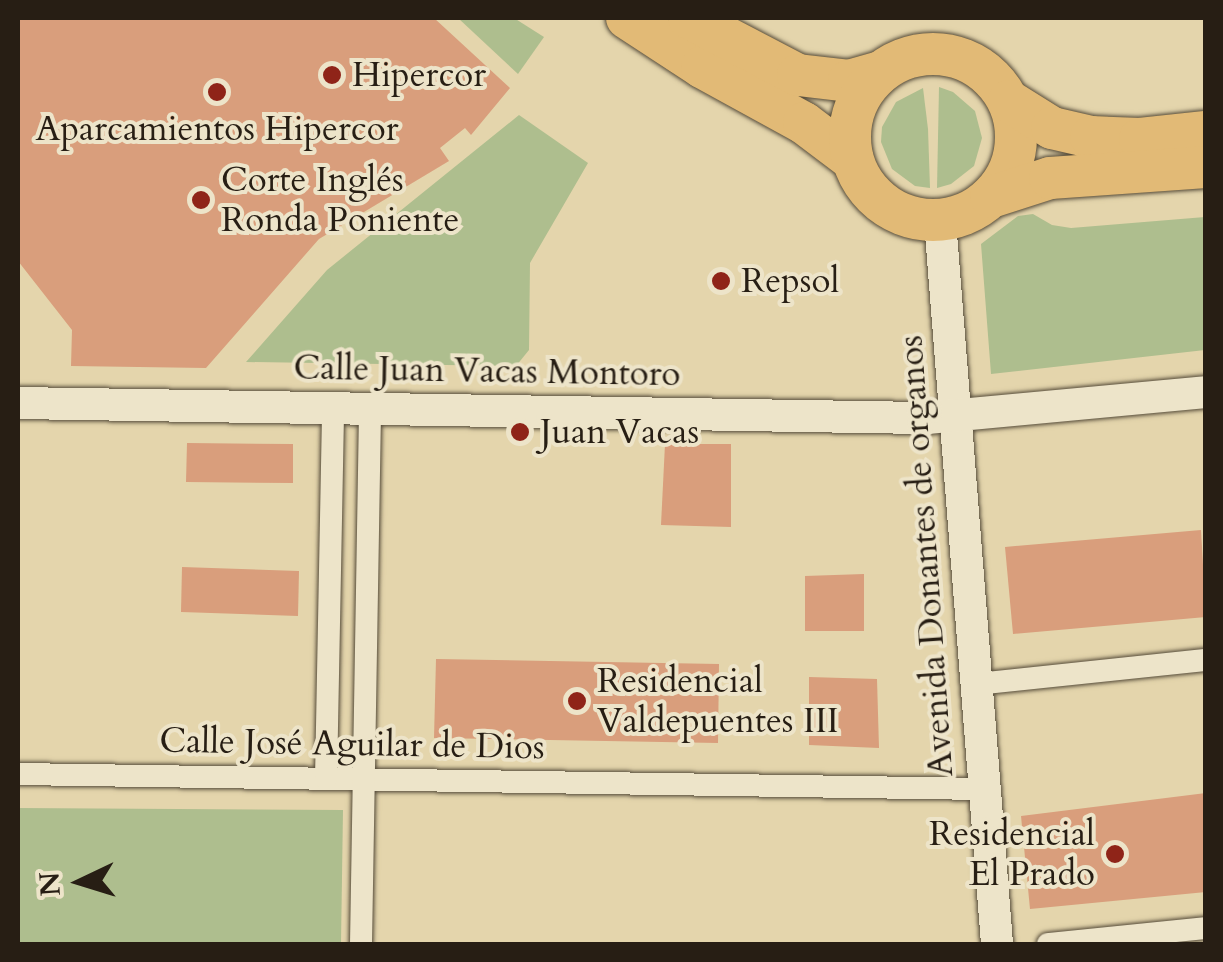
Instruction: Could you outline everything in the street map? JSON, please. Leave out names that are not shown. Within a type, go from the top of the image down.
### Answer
[{"type":"highway","points":[[627,18],[702,67],[804,123],[853,160]]},
{"type":"highway","points":[[689,18],[798,75],[848,81],[881,72]]},
{"type":"highway","points":[[1206,132],[1140,139],[1091,137],[1052,128],[1008,101],[985,72],[952,56],[927,54],[902,59],[881,72],[868,86],[851,121],[853,160],[865,186],[886,206],[912,218],[940,221],[968,214],[991,198],[1050,178],[1206,166]]},
{"type":"highway","points":[[991,198],[1007,177],[1015,152],[1016,126],[1008,101]]},
{"type":"street","name":"Avenida Donantes de organos","points":[[940,221],[997,944]]},
{"type":"street","name":"Calle Juan Vacas Montoro","points":[[18,403],[955,417],[1206,392]]},
{"type":"street","points":[[326,779],[333,409]]},
{"type":"street","points":[[361,944],[370,410]]},
{"type":"street","points":[[976,684],[1206,660]]},
{"type":"street","name":"Calle José Aguilar de Dios","points":[[18,774],[984,789]]},
{"type":"street","points":[[1048,944],[1206,928]]},
{"type":"green space","points":[[458,18],[514,18],[544,37],[518,74]]},
{"type":"green space","points":[[939,87],[953,92],[975,111],[982,138],[974,166],[951,184],[937,188]]},
{"type":"green space","points":[[923,88],[930,188],[915,186],[892,169],[881,142],[882,127],[896,102]]},
{"type":"green space","points":[[519,115],[588,163],[530,263],[529,350],[516,366],[246,362],[327,270]]},
{"type":"green space","points":[[1033,214],[1052,225],[1071,228],[1205,217],[1205,350],[991,374],[981,244],[1018,216]]},
{"type":"green space","points":[[18,808],[343,810],[341,944],[18,944]]},
{"type":"building","name":"Corte Inglés Ronda Poniente","points":[[18,18],[434,18],[510,88],[471,135],[465,128],[440,148],[449,161],[319,239],[206,368],[71,366],[72,330],[18,261]]},
{"type":"building","points":[[187,443],[293,444],[293,483],[186,482]]},
{"type":"building","points":[[665,444],[731,444],[731,527],[661,525]]},
{"type":"building","points":[[1201,530],[1206,617],[1013,634],[1005,547]]},
{"type":"building","points":[[182,567],[299,571],[298,616],[181,612]]},
{"type":"building","points":[[864,574],[864,631],[805,631],[805,576]]},
{"type":"building","name":"Residencial Valdepuentes III","points":[[436,659],[719,664],[718,743],[434,738]]},
{"type":"building","points":[[809,677],[877,679],[879,748],[809,745]]},
{"type":"building","name":"Residencial El Prado","points":[[1206,793],[1206,892],[1030,909],[1021,816]]},
{"type":"place","name":"Hipercor","points":[[332,75]]},
{"type":"place","name":"Aparcamientos Hipercor","points":[[217,92]]},
{"type":"place","name":"Corte Inglés Ronda Poniente","points":[[201,200]]},
{"type":"place","name":"Repsol","points":[[721,281]]},
{"type":"place","name":"Juan Vacas","points":[[520,432]]},
{"type":"place","name":"Residencial Valdepuentes III","points":[[577,701]]},
{"type":"place","name":"Residencial El Prado","points":[[1115,854]]}]
